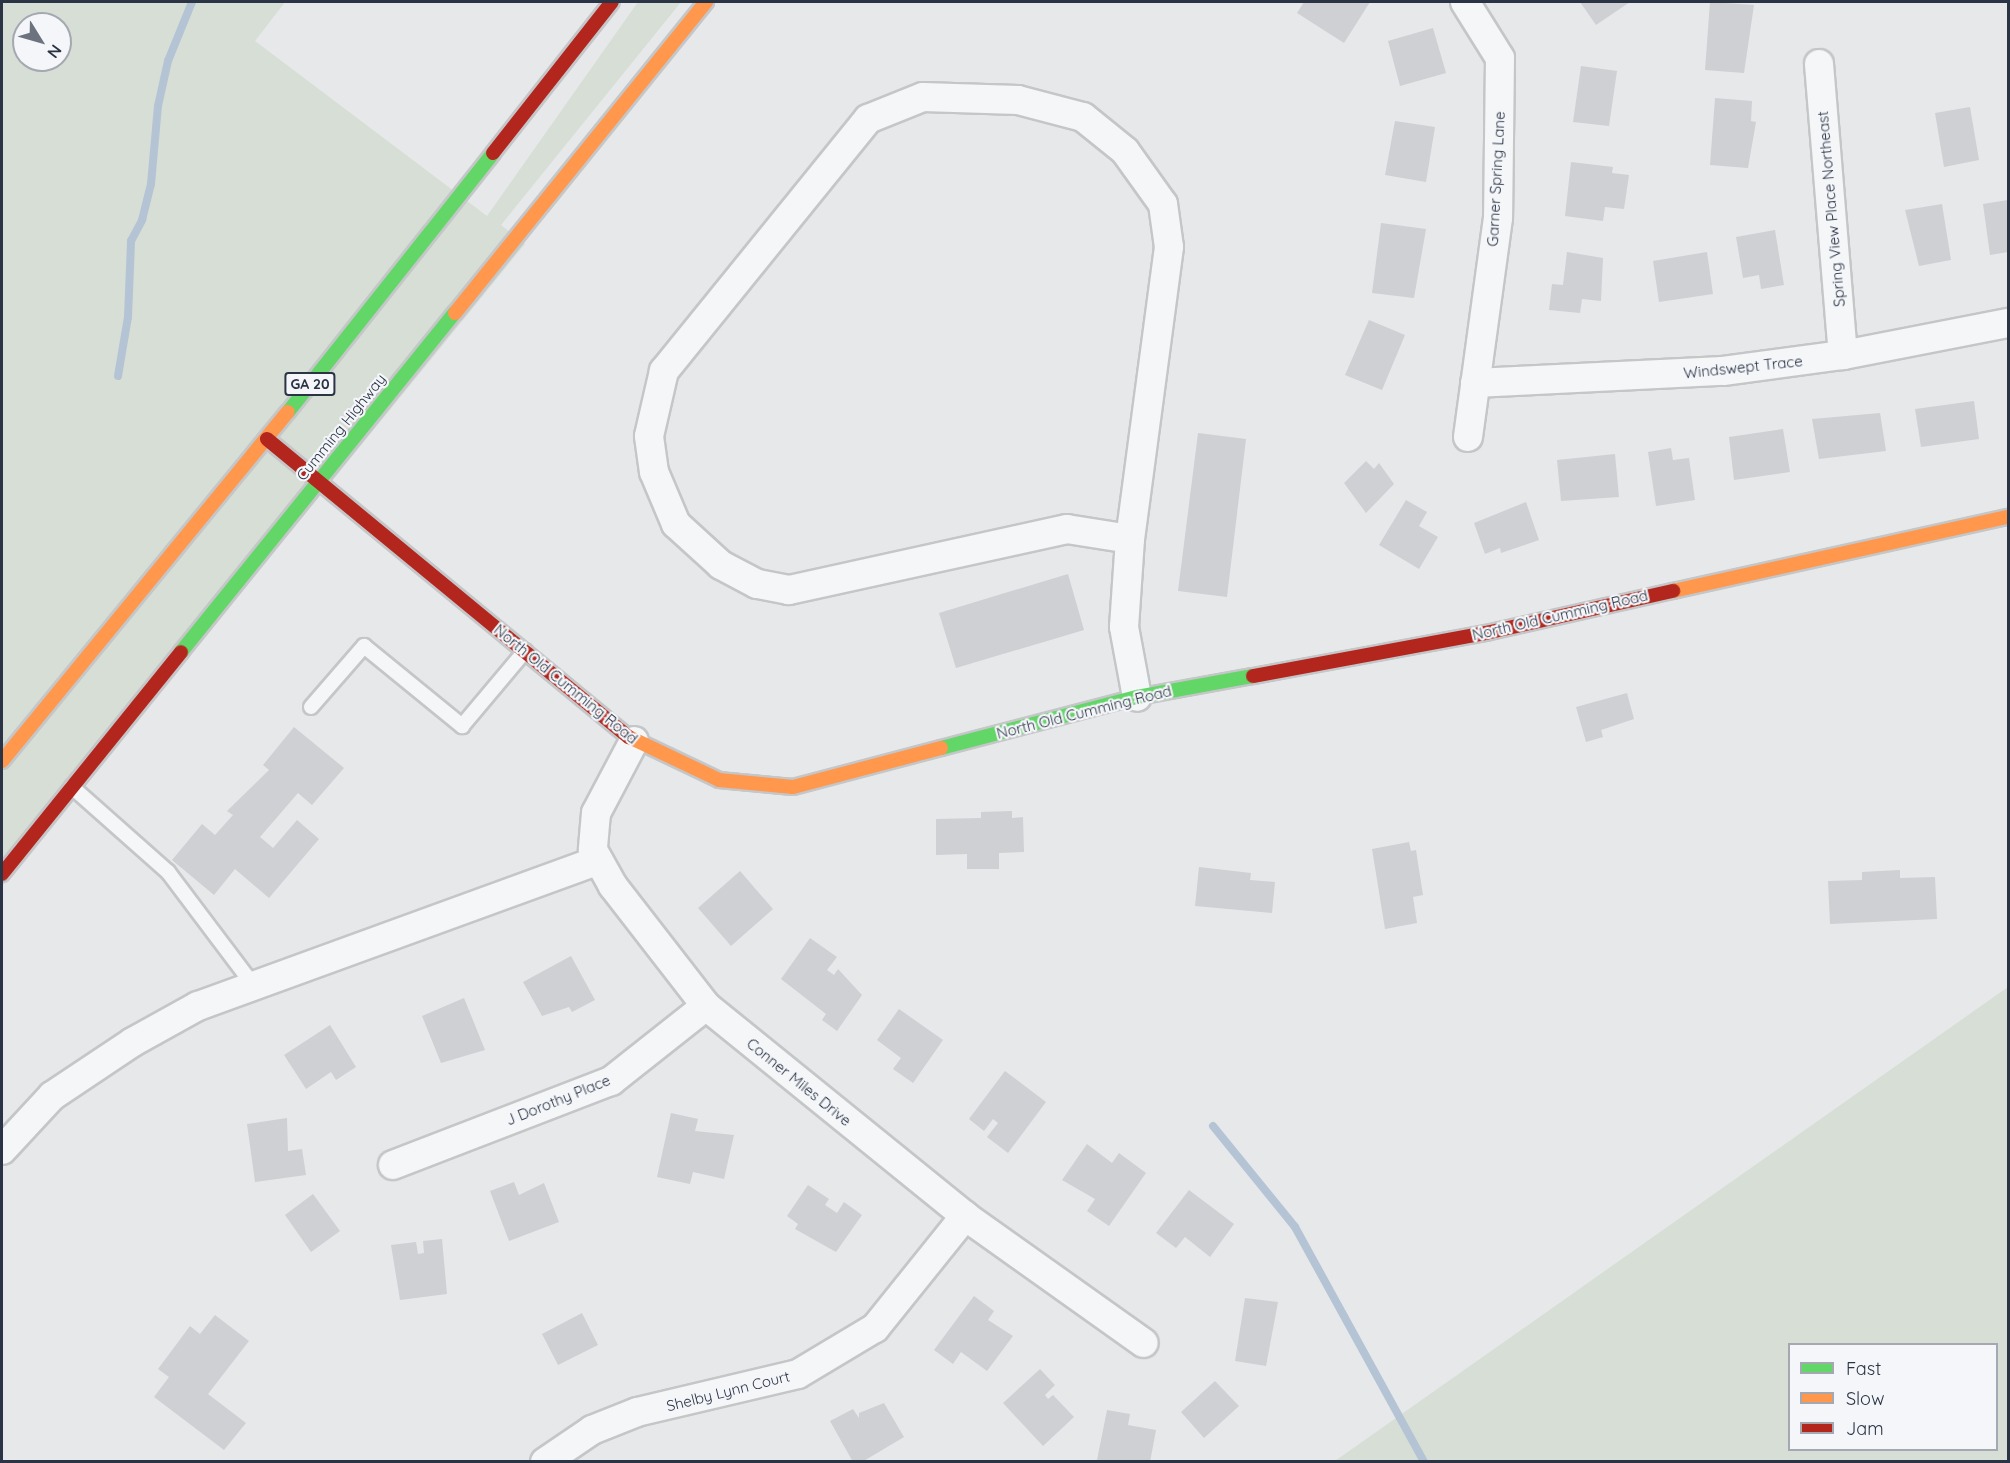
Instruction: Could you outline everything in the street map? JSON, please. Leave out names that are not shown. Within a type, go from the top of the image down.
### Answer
[{"type":"main road","name":"GA 20","points":[[2,761],[267,439],[612,2]]},
{"type":"main road","name":"Cumming Highway","points":[[2,874],[706,2]]},
{"type":"main road","name":"North Old Cumming Road","points":[[267,439],[634,741],[719,780],[793,787],[1137,697],[1486,633],[2008,517]]},
{"type":"street","name":"Garner Spring Lane","points":[[1465,2],[1500,58],[1498,218],[1468,437]]},
{"type":"street","name":"Spring View Place Northeast","points":[[1819,64],[1843,355]]},
{"type":"street","points":[[1130,539],[1067,529],[789,590],[757,584],[721,565],[676,524],[654,472],[649,436],[664,371],[868,119],[924,97],[1018,100],[1083,117],[1125,152],[1163,204],[1169,247],[1130,539],[1124,627],[1137,697]]},
{"type":"street","name":"Windswept Trace","points":[[1475,383],[1723,371],[1843,355],[2008,323]]},
{"type":"street","name":"Conner Miles Drive","points":[[634,741],[596,813],[592,839],[597,861],[706,1006],[965,1216],[1144,1343]]},
{"type":"street","points":[[2,1150],[52,1096],[133,1042],[198,1006],[597,861]]},
{"type":"street","name":"J Dorothy Place","points":[[393,1165],[611,1081],[706,1006]]},
{"type":"street","name":"Shelby Lynn Court","points":[[544,1461],[592,1431],[637,1412],[798,1374],[874,1328],[965,1216]]},
{"type":"lane","points":[[311,707],[364,646],[462,726],[525,651]]},
{"type":"lane","points":[[72,788],[168,872],[254,986]]},
{"type":"shaded area","points":[[2,2],[285,2],[255,41],[487,216],[638,2],[681,2],[501,225],[525,244],[2,886]]},
{"type":"shaded area","points":[[2008,987],[2008,1461],[1335,1461]]},
{"type":"building","points":[[1304,2],[1370,2],[1344,43],[1297,13]]},
{"type":"building","points":[[1580,2],[1630,2],[1596,25]]},
{"type":"building","points":[[1710,2],[1754,5],[1744,73],[1705,70]]},
{"type":"building","points":[[1433,28],[1446,73],[1400,86],[1388,41]]},
{"type":"building","points":[[1581,66],[1617,71],[1609,126],[1573,122]]},
{"type":"building","points":[[1715,98],[1752,101],[1751,121],[1756,122],[1748,168],[1710,165]]},
{"type":"building","points":[[1970,107],[1979,160],[1944,167],[1935,113]]},
{"type":"building","points":[[1395,121],[1435,127],[1426,182],[1385,175]]},
{"type":"building","points":[[1571,162],[1613,167],[1612,173],[1629,175],[1624,209],[1605,207],[1603,221],[1565,216]]},
{"type":"building","points":[[2008,200],[2008,252],[1990,255],[1983,204]]},
{"type":"building","points":[[1942,204],[1951,260],[1919,266],[1905,210]]},
{"type":"building","points":[[1381,223],[1426,229],[1414,298],[1372,293]]},
{"type":"building","points":[[1775,230],[1784,285],[1761,289],[1759,275],[1743,278],[1736,237]]},
{"type":"building","points":[[1567,252],[1603,258],[1601,301],[1582,299],[1580,313],[1549,310],[1552,284],[1563,285]]},
{"type":"building","points":[[1707,252],[1713,294],[1659,302],[1653,261]]},
{"type":"building","points":[[1369,320],[1405,335],[1382,390],[1345,375]]},
{"type":"building","points":[[1974,401],[1979,439],[1921,447],[1915,409]]},
{"type":"building","points":[[1880,413],[1886,451],[1819,459],[1812,419]]},
{"type":"building","points":[[1783,429],[1790,472],[1734,480],[1729,437]]},
{"type":"building","points":[[1198,433],[1246,439],[1227,597],[1178,591]]},
{"type":"building","points":[[1671,448],[1673,460],[1689,458],[1695,500],[1656,506],[1648,452]]},
{"type":"building","points":[[1615,454],[1619,497],[1561,501],[1557,460]]},
{"type":"building","points":[[1366,461],[1374,469],[1379,463],[1394,484],[1366,513],[1344,483]]},
{"type":"building","points":[[1406,500],[1427,512],[1419,526],[1438,537],[1419,569],[1379,545]]},
{"type":"building","points":[[1526,502],[1539,540],[1501,553],[1500,548],[1485,554],[1474,523]]},
{"type":"building","points":[[1068,574],[1084,630],[956,668],[939,613]]},
{"type":"building","points":[[1627,693],[1634,719],[1601,730],[1603,737],[1586,742],[1576,707]]},
{"type":"building","points":[[294,727],[344,768],[312,805],[298,793],[260,837],[273,848],[297,820],[319,839],[269,898],[235,869],[214,895],[172,860],[202,824],[215,835],[233,815],[227,811],[269,770],[263,765]]},
{"type":"building","points":[[1012,811],[1012,818],[1023,817],[1024,852],[999,853],[999,869],[967,869],[967,854],[936,855],[936,819],[981,818],[981,812]]},
{"type":"building","points":[[1409,842],[1411,851],[1416,850],[1423,895],[1413,897],[1417,923],[1385,929],[1372,849]]},
{"type":"building","points":[[1199,867],[1251,873],[1250,880],[1275,882],[1272,913],[1195,906]]},
{"type":"building","points":[[1900,870],[1900,878],[1935,877],[1937,919],[1830,924],[1828,881],[1862,880],[1862,872]]},
{"type":"building","points":[[740,871],[773,909],[731,946],[698,908]]},
{"type":"building","points":[[810,938],[837,957],[827,970],[834,975],[838,969],[862,995],[837,1031],[822,1020],[826,1014],[781,979]]},
{"type":"building","points":[[571,956],[595,1000],[572,1012],[569,1007],[542,1016],[523,982]]},
{"type":"building","points":[[464,998],[485,1050],[441,1063],[422,1016]]},
{"type":"building","points":[[899,1009],[943,1040],[913,1083],[893,1069],[901,1058],[877,1040]]},
{"type":"building","points":[[330,1025],[356,1067],[336,1080],[331,1072],[306,1089],[284,1055]]},
{"type":"building","points":[[1005,1071],[1046,1102],[1008,1153],[987,1137],[998,1123],[993,1119],[984,1131],[969,1119]]},
{"type":"building","points":[[671,1113],[698,1119],[695,1131],[734,1135],[724,1179],[693,1172],[690,1184],[657,1177]]},
{"type":"building","points":[[287,1118],[288,1151],[302,1149],[306,1175],[255,1182],[247,1124]]},
{"type":"building","points":[[1087,1144],[1112,1163],[1119,1153],[1146,1173],[1109,1226],[1087,1211],[1095,1199],[1062,1180]]},
{"type":"building","points":[[514,1182],[519,1195],[544,1183],[559,1222],[509,1241],[490,1191]]},
{"type":"building","points":[[808,1185],[829,1199],[825,1205],[837,1213],[844,1202],[862,1215],[836,1252],[795,1229],[798,1224],[787,1216]]},
{"type":"building","points":[[1189,1190],[1234,1224],[1210,1257],[1185,1237],[1176,1248],[1156,1233]]},
{"type":"building","points":[[313,1194],[340,1231],[311,1252],[285,1215]]},
{"type":"building","points":[[442,1239],[447,1294],[400,1300],[391,1245],[416,1242],[418,1254],[424,1253],[423,1241]]},
{"type":"building","points":[[974,1296],[994,1311],[988,1320],[1013,1336],[987,1371],[961,1352],[953,1364],[934,1350]]},
{"type":"building","points":[[1245,1298],[1278,1302],[1266,1366],[1235,1361]]},
{"type":"building","points":[[582,1313],[598,1345],[558,1365],[542,1334]]},
{"type":"building","points":[[215,1315],[249,1341],[208,1394],[246,1423],[224,1450],[154,1397],[169,1377],[158,1369],[190,1326],[200,1334]]},
{"type":"building","points":[[1040,1369],[1055,1385],[1045,1395],[1048,1399],[1053,1395],[1074,1417],[1043,1446],[1003,1403]]},
{"type":"building","points":[[1215,1381],[1239,1406],[1204,1438],[1181,1412]]},
{"type":"building","points":[[884,1403],[904,1437],[862,1462],[853,1462],[830,1421],[853,1409],[859,1418],[859,1413]]},
{"type":"building","points":[[1107,1410],[1130,1414],[1128,1425],[1156,1430],[1150,1462],[1097,1460]]},
{"type":"waterway","points":[[118,376],[128,317],[131,241],[142,220],[151,184],[158,106],[168,61],[192,2]]},
{"type":"waterway","points":[[1213,1126],[1295,1227],[1424,1462]]},
{"type":"traffic: fast","points":[[288,412],[493,153]]},
{"type":"traffic: fast","points":[[181,652],[455,313]]},
{"type":"traffic: fast","points":[[941,748],[1137,697],[1253,676]]},
{"type":"traffic: slow","points":[[455,313],[706,2]]},
{"type":"traffic: slow","points":[[2,761],[288,412]]},
{"type":"traffic: slow","points":[[1673,591],[2008,517]]},
{"type":"traffic: slow","points":[[629,737],[719,780],[793,787],[941,748]]},
{"type":"traffic: jam","points":[[493,153],[612,2]]},
{"type":"traffic: jam","points":[[267,439],[629,737]]},
{"type":"traffic: jam","points":[[1253,676],[1486,633],[1673,591]]},
{"type":"traffic: jam","points":[[2,874],[181,652]]}]
